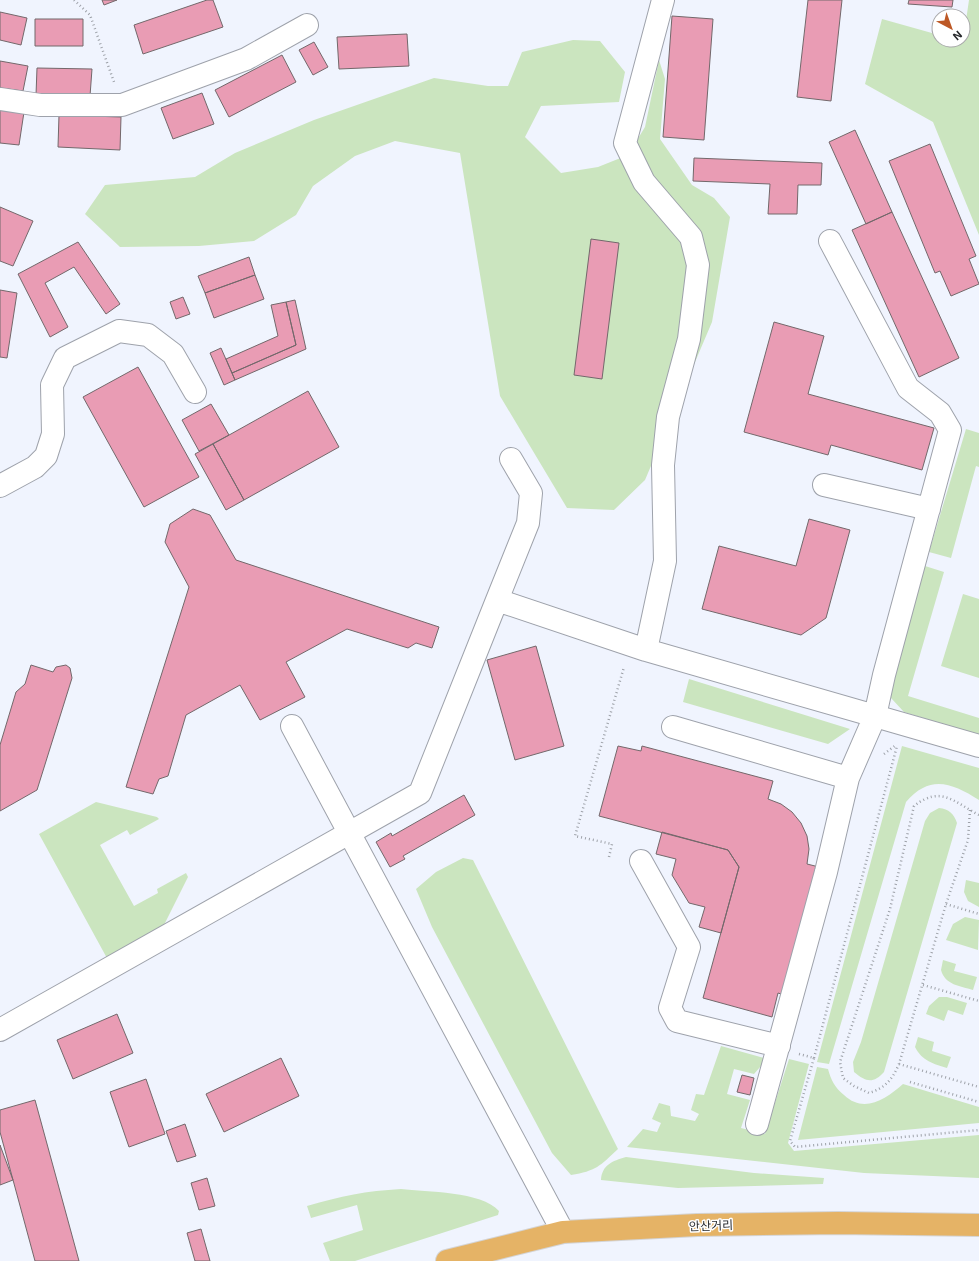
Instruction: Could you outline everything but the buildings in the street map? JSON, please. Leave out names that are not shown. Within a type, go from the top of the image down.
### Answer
[{"type":"main road","name":"안산거리","points":[[447,1261],[563,1232],[697,1225],[838,1223],[979,1225]]},
{"type":"street","points":[[638,648],[665,561],[663,465],[668,417],[689,339],[698,266],[691,237],[644,182],[625,143],[663,0]]},
{"type":"street","points":[[0,98],[40,105],[122,105],[246,59],[307,25]]},
{"type":"street","points":[[757,1124],[787,1049],[848,778],[875,716],[884,675],[950,430],[940,413],[908,388],[830,241]]},
{"type":"street","points":[[0,486],[35,467],[46,456],[53,434],[52,385],[65,358],[119,331],[148,334],[173,354],[195,392]]},
{"type":"street","points":[[0,1030],[348,832],[420,793],[528,523],[531,493],[511,459]]},
{"type":"street","points":[[824,485],[929,509]]},
{"type":"street","points":[[497,600],[638,648],[979,746]]},
{"type":"street","points":[[292,726],[563,1232]]},
{"type":"street","points":[[673,727],[848,778]]},
{"type":"street","points":[[641,861],[689,947],[670,1008],[677,1021],[787,1049]]},
{"type":"path","points":[[74,0],[90,15],[122,105]]},
{"type":"path","points":[[609,857],[612,844],[575,836],[638,648]]},
{"type":"path","points":[[880,757],[898,743],[814,1058],[790,1141],[795,1147],[979,1130]]},
{"type":"path","points":[[970,810],[968,840],[946,904],[924,985],[899,1064],[892,1079],[879,1089],[868,1093],[854,1086],[843,1078],[840,1062],[890,909],[914,806],[925,797],[943,795],[970,810],[979,815]]},
{"type":"path","points":[[946,904],[979,914]]},
{"type":"path","points":[[924,985],[979,1001]]},
{"type":"path","points":[[787,1049],[814,1058]]},
{"type":"path","points":[[899,1064],[979,1088]]},
{"type":"path","points":[[910,1082],[979,1102]]},
{"type":"green space","points":[[969,0],[979,0],[979,235],[933,122],[865,84],[882,19],[931,33],[931,48],[971,48],[971,8],[968,8]]},
{"type":"green space","points":[[573,40],[600,41],[625,72],[619,102],[541,106],[525,137],[561,173],[598,167],[628,155],[645,127],[659,60],[665,79],[660,139],[692,185],[714,198],[730,217],[712,322],[645,480],[614,510],[567,508],[500,396],[460,153],[395,141],[355,156],[313,186],[296,215],[254,241],[199,246],[120,247],[85,214],[105,185],[195,177],[235,153],[314,120],[434,78],[488,86],[508,86],[522,52]]},
{"type":"green space","points":[[966,429],[979,433],[979,467],[976,466],[951,558],[929,552]]},
{"type":"green space","points":[[925,566],[944,572],[908,696],[979,718],[979,735],[904,712],[891,698],[891,684]]},
{"type":"green space","points":[[963,594],[979,599],[979,678],[941,666]]},
{"type":"green space","points":[[689,679],[850,729],[828,744],[683,702]]},
{"type":"green space","points":[[902,746],[979,768],[979,800],[960,789],[941,784],[924,787],[906,802],[829,1064],[817,1062]]},
{"type":"green space","points":[[96,802],[157,817],[159,819],[130,835],[127,830],[100,845],[134,906],[158,893],[157,889],[186,873],[188,877],[161,931],[108,960],[39,834]]},
{"type":"green space","points":[[939,808],[951,812],[957,823],[884,1072],[873,1080],[866,1080],[854,1072],[853,1062],[861,1042],[925,821],[930,813]]},
{"type":"green space","points":[[463,858],[473,860],[618,1149],[602,1164],[586,1172],[571,1175],[552,1153],[432,927],[416,889],[436,872]]},
{"type":"green space","points":[[966,880],[979,883],[979,907],[968,901],[964,892]]},
{"type":"green space","points":[[965,917],[979,920],[978,950],[946,940],[953,924]]},
{"type":"green space","points":[[943,960],[956,964],[954,971],[977,977],[973,990],[958,986],[946,979],[941,970]]},
{"type":"green space","points":[[939,997],[947,997],[967,1003],[963,1015],[948,1010],[944,1021],[926,1014],[929,1006]]},
{"type":"green space","points":[[918,1037],[934,1042],[932,1051],[951,1057],[947,1068],[933,1063],[921,1056],[915,1047]]},
{"type":"green space","points":[[721,1046],[764,1058],[761,1066],[754,1074],[734,1069],[727,1094],[750,1100],[741,1128],[765,1134],[789,1059],[809,1064],[788,1143],[794,1151],[979,1135],[979,1178],[864,1173],[627,1147],[643,1129],[657,1132],[661,1123],[652,1119],[659,1103],[670,1106],[671,1116],[695,1121],[699,1114],[691,1110],[696,1094],[704,1095]]},
{"type":"green space","points":[[817,1067],[828,1069],[838,1090],[852,1101],[867,1104],[875,1102],[889,1095],[903,1084],[979,1107],[979,1123],[798,1140]]},
{"type":"green space","points":[[626,1157],[754,1173],[824,1178],[823,1184],[678,1188],[601,1180],[603,1171],[609,1164]]},
{"type":"green space","points":[[401,1189],[467,1196],[491,1204],[499,1211],[498,1215],[355,1261],[330,1261],[323,1243],[363,1230],[357,1205],[311,1218],[307,1206],[354,1194]]}]
